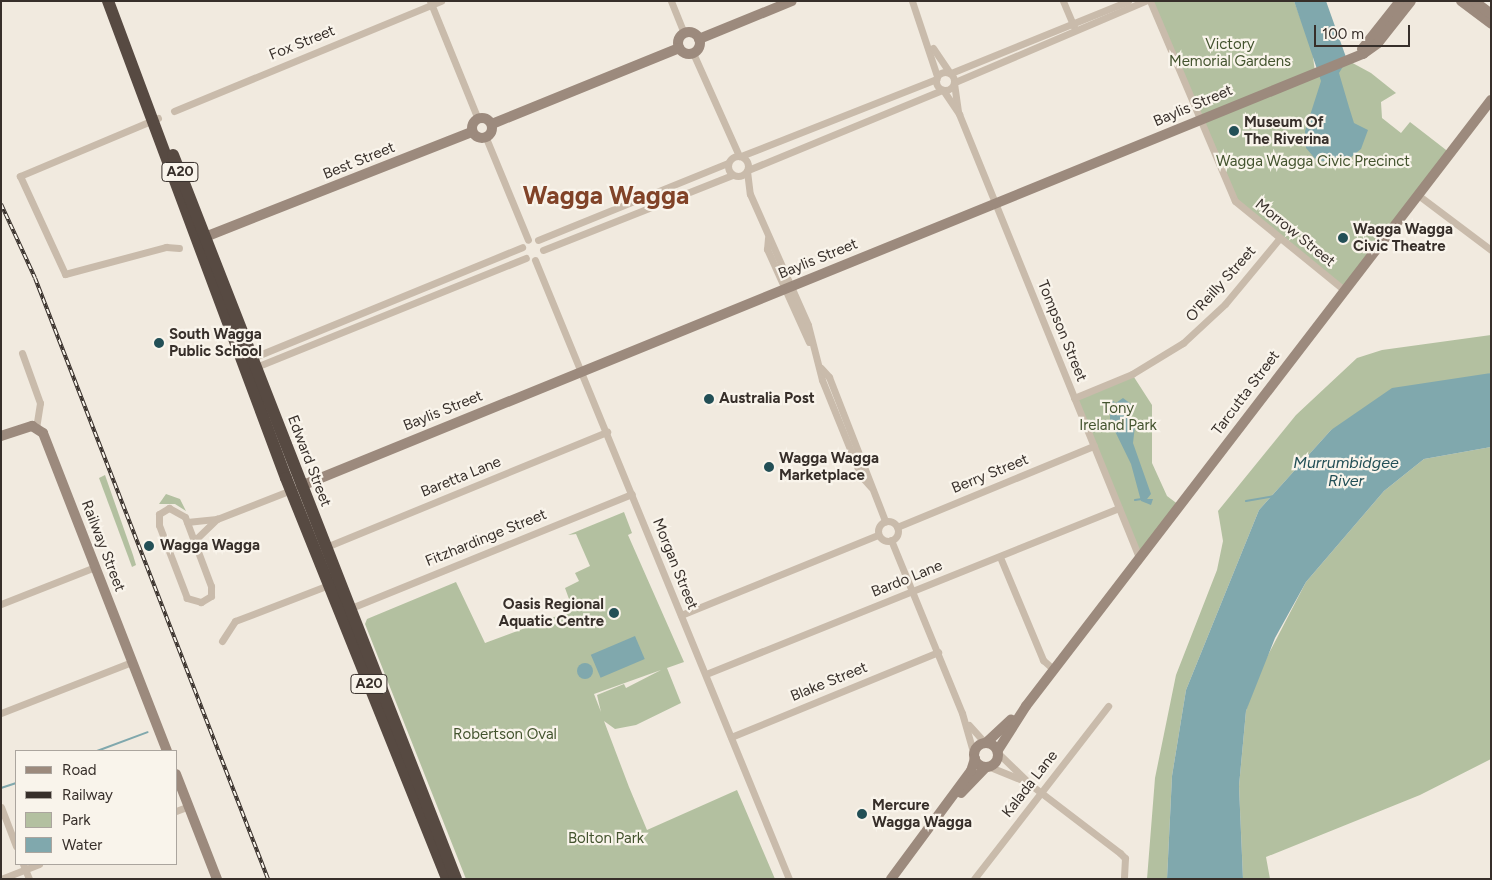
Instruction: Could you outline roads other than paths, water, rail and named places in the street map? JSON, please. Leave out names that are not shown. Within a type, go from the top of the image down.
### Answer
[{"type":"highway","name":"Edward Street","points":[[108,1],[296,488],[326,547],[346,610],[447,879]]},
{"type":"highway","name":"Edward Street","points":[[202,242],[254,363],[329,585],[346,610],[456,879]]},
{"type":"street","name":"Fox Street","points":[[174,111],[431,3],[441,1]]},
{"type":"street","points":[[672,1],[684,33],[679,48]]},
{"type":"street","points":[[684,33],[699,39],[792,1]]},
{"type":"street","points":[[912,1],[929,41],[950,73]]},
{"type":"street","points":[[1063,1],[1076,32]]},
{"type":"street","points":[[254,363],[302,338],[445,280],[526,258],[535,260],[543,250],[590,230],[688,191],[747,171],[795,147],[862,119],[942,90],[1000,59],[1029,47],[1076,32],[1146,1]]},
{"type":"street","name":"Morrow Street","points":[[1150,1],[1236,201],[1279,239],[1344,290]]},
{"type":"street","points":[[1347,60],[1368,43],[1400,1]]},
{"type":"street","points":[[1347,60],[1373,48],[1411,1]]},
{"type":"street","points":[[1461,1],[1491,24]]},
{"type":"street","points":[[1474,1],[1491,14]]},
{"type":"street","points":[[1029,47],[1073,24],[1125,2]]},
{"type":"street","points":[[431,3],[478,118],[492,124]]},
{"type":"street","points":[[699,39],[693,53],[726,136],[740,156],[747,171],[750,194],[821,368],[833,386],[870,487],[885,521],[897,527],[891,540]]},
{"type":"street","points":[[929,41],[936,78]]},
{"type":"street","points":[[486,138],[492,124],[679,48],[693,53]]},
{"type":"street","points":[[254,363],[306,347],[448,289],[522,247],[528,240],[538,240],[586,223],[684,183],[740,156],[792,139],[936,78],[1000,59]]},
{"type":"street","name":"Baylis Street","points":[[296,488],[1347,60]]},
{"type":"street","name":"Tompson Street","points":[[950,73],[954,83],[959,114],[1139,557]]},
{"type":"street","name":"Tompson Street","points":[[936,78],[959,114]]},
{"type":"street","points":[[888,99],[892,107]]},
{"type":"street","name":"Tarcutta Street","points":[[988,767],[1026,706],[1491,100]]},
{"type":"street","points":[[859,112],[862,119]]},
{"type":"street","points":[[478,118],[472,132],[486,138],[528,240]]},
{"type":"street","points":[[154,119],[20,176],[65,274],[166,247],[178,248]]},
{"type":"street","points":[[821,127],[825,135]]},
{"type":"street","name":"Best Street","points":[[202,242],[472,132]]},
{"type":"street","points":[[726,136],[729,162],[733,175],[750,194]]},
{"type":"street","points":[[792,139],[795,147]]},
{"type":"street","points":[[684,183],[688,191]]},
{"type":"street","points":[[1418,195],[1491,250]]},
{"type":"street","points":[[653,196],[656,204]]},
{"type":"street","points":[[617,210],[620,218]]},
{"type":"street","points":[[586,223],[590,230]]},
{"type":"street","name":"O'Reilly Street","points":[[1074,398],[1132,374],[1183,343],[1225,304],[1279,239]]},
{"type":"street","points":[[538,240],[543,250]]},
{"type":"street","points":[[522,247],[526,258]]},
{"type":"street","name":"Morgan Street","points":[[535,260],[789,879]]},
{"type":"street","points":[[445,280],[448,289]]},
{"type":"street","points":[[407,296],[411,304]]},
{"type":"street","points":[[374,309],[377,319]]},
{"type":"street","points":[[336,324],[340,334]]},
{"type":"street","points":[[302,338],[306,347]]},
{"type":"street","points":[[1,436],[36,427],[40,403],[22,353]]},
{"type":"street","name":"Railway Street","points":[[36,427],[45,438],[167,750]]},
{"type":"street","name":"Baretta Lane","points":[[326,547],[607,432]]},
{"type":"street","name":"Berry Street","points":[[897,527],[1094,446]]},
{"type":"street","points":[[187,522],[218,519],[296,488]]},
{"type":"street","name":"Fitzhardinge Street","points":[[346,610],[632,494]]},
{"type":"street","points":[[172,508],[187,522],[194,541],[212,590],[209,598],[196,603],[186,596],[158,520],[164,510],[172,508]]},
{"type":"street","name":"Bardo Lane","points":[[706,674],[1119,508]]},
{"type":"street","points":[[194,541],[218,519]]},
{"type":"street","points":[[681,615],[878,535],[885,521]]},
{"type":"street","points":[[878,535],[891,540],[962,713],[974,757],[988,767],[1031,785]]},
{"type":"street","points":[[1000,557],[1043,660],[1054,669]]},
{"type":"street","points":[[1,604],[95,567]]},
{"type":"street","points":[[222,641],[235,621],[329,585]]},
{"type":"street","name":"Blake Street","points":[[731,737],[938,652]]},
{"type":"street","points":[[1,713],[132,662]]},
{"type":"street","name":"Tarcutta Street","points":[[974,757],[986,742],[1026,706]]},
{"type":"street","name":"Kalada Lane","points":[[974,879],[1108,706]]},
{"type":"street","points":[[962,713],[986,742],[1031,785],[1124,858],[1124,879]]},
{"type":"street","points":[[937,820],[974,757]]},
{"type":"street","points":[[891,879],[937,820],[988,767]]},
{"type":"street","points":[[178,779],[217,879]]},
{"type":"street","points":[[178,809],[188,806]]},
{"type":"street","points":[[1,807],[15,843]]},
{"type":"street","points":[[1,879],[24,866],[29,879]]},
{"type":"water","points":[[1294,1],[1326,1],[1347,60],[1339,73],[1354,123],[1368,130],[1361,149],[1340,166],[1341,161],[1317,161],[1306,148],[1305,131],[1321,81]]},
{"type":"water","name":"Murrumbidgee River","points":[[1491,373],[1491,447],[1424,459],[1384,491],[1306,582],[1275,638],[1246,711],[1239,786],[1243,879],[1167,879],[1172,776],[1186,690],[1259,510],[1331,430],[1392,388]]},
{"type":"water","points":[[1123,398],[1131,404],[1127,416],[1135,426],[1133,443],[1151,494],[1147,499],[1153,499],[1151,505],[1141,501],[1131,464],[1110,421],[1110,407]]},
{"type":"water","points":[[635,636],[645,659],[601,678],[591,655]]},
{"type":"water","points":[[585,663],[593,671],[585,679],[577,671]]},
{"type":"waterway","points":[[1105,405],[1114,402]]},
{"type":"waterway","points":[[1246,501],[1273,496]]},
{"type":"waterway","points":[[1135,500],[1142,499]]},
{"type":"waterway","points":[[100,750],[148,732]]},
{"type":"waterway","points":[[1,788],[15,783]]},
{"type":"railway","points":[[1,204],[35,278],[268,879]]},
{"type":"place","name":"Museum Of The Riverina","points":[[1234,131]]},
{"type":"place","name":"Wagga Wagga Civic Theatre","points":[[1343,238]]},
{"type":"place","name":"South Wagga Public School","points":[[159,343]]},
{"type":"place","name":"Australia Post","points":[[709,399]]},
{"type":"place","name":"Wagga Wagga Marketplace","points":[[769,467]]},
{"type":"place","name":"Wagga Wagga","points":[[149,546]]},
{"type":"place","name":"Oasis Regional Aquatic Centre","points":[[614,613]]},
{"type":"place","name":"Mercure Wagga Wagga","points":[[862,814]]},
{"type":"district","name":"Wagga Wagga","points":[[606,195]]},
{"type":"park label","name":"Victory Memorial Gardens","points":[[1230,52]]},
{"type":"park label","name":"Wagga Wagga Civic Precinct","points":[[1313,162]]},
{"type":"park label","name":"Tony Ireland Park","points":[[1118,416]]},
{"type":"park label","name":"Robertson Oval","points":[[505,735]]},
{"type":"park label","name":"Bolton Park","points":[[606,839]]}]
